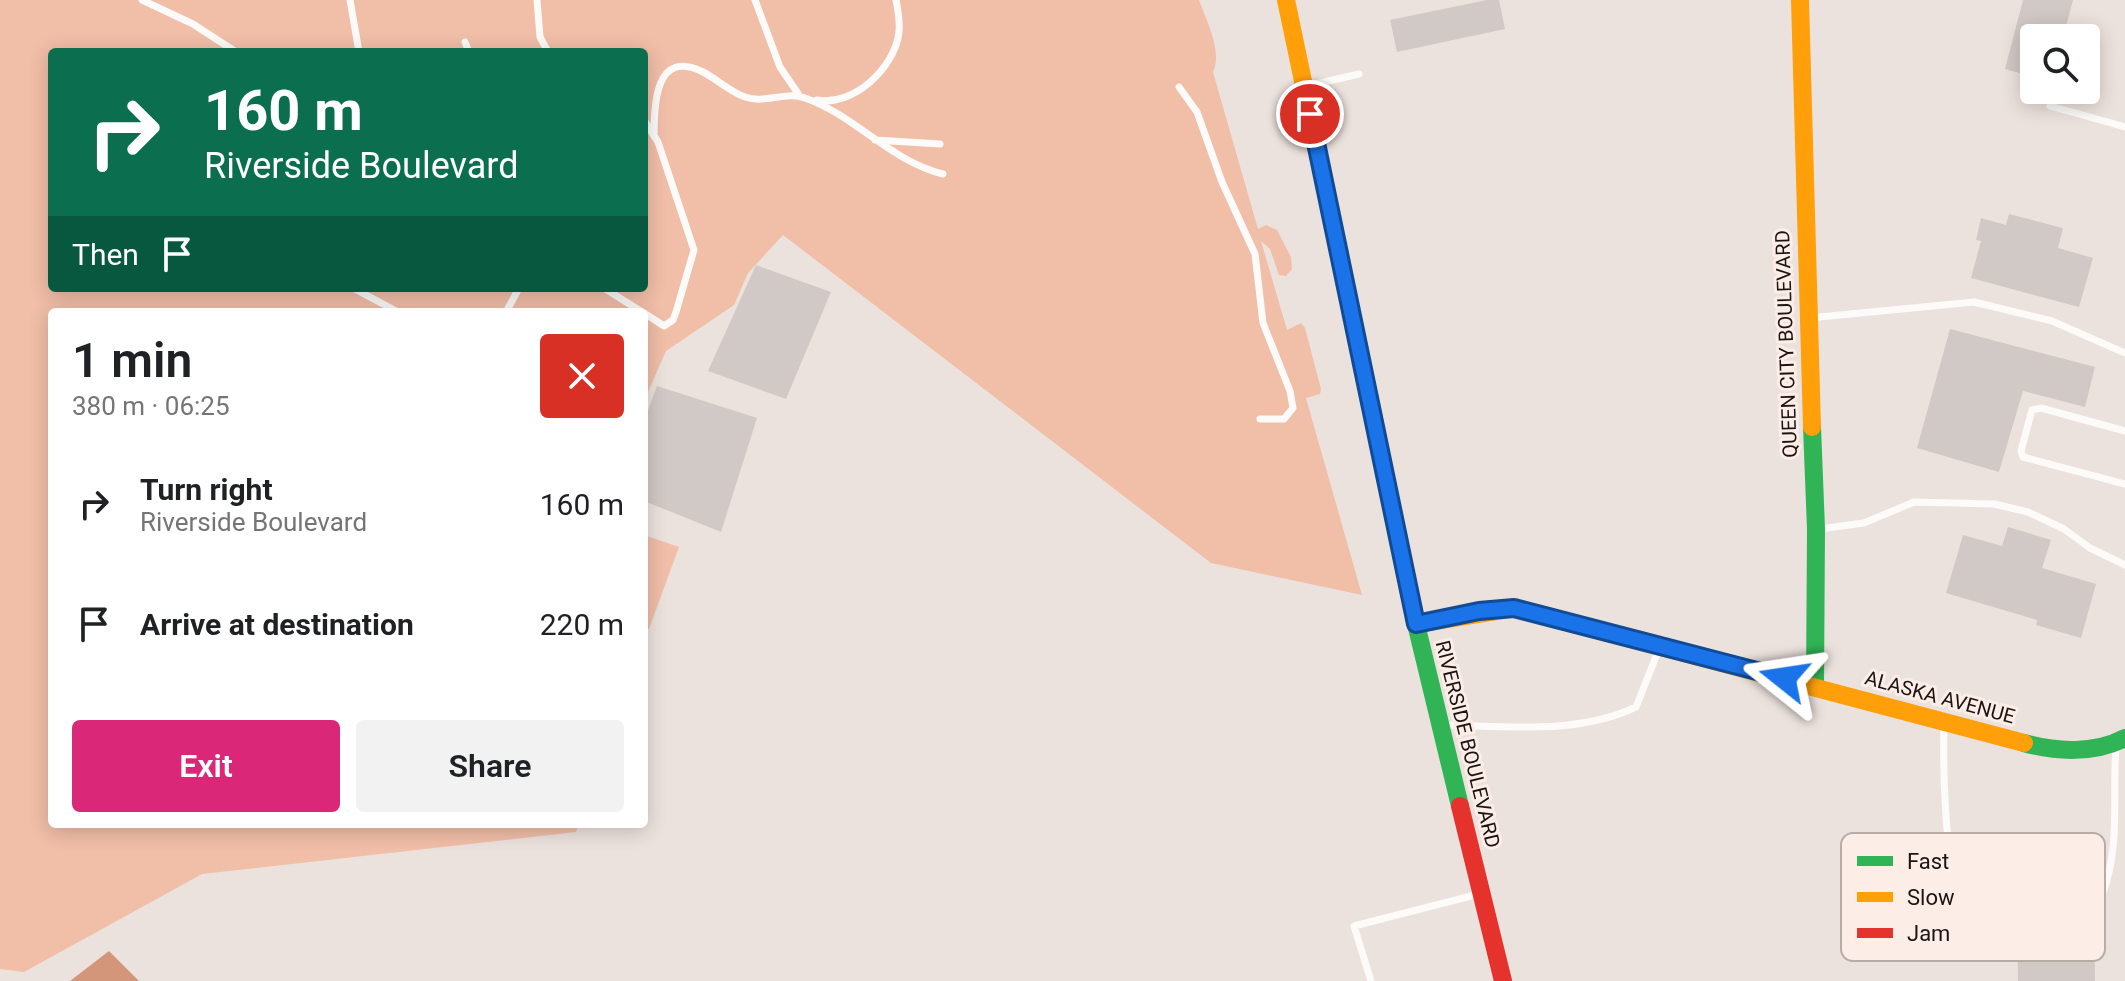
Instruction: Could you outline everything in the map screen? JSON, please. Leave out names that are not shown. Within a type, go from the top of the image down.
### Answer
[{"type":"street","name":"RIVERSIDE BOULEVARD","points":[[1286,0],[1416,624],[1503,981]]},
{"type":"street","name":"QUEEN CITY BOULEVARD","points":[[1800,0],[1806,319],[1816,529],[1815,686]]},
{"type":"street","name":"ALASKA AVENUE","points":[[1416,624],[1479,611],[1514,608],[2037,747],[2080,750],[2120,741]]},
{"type":"lane","points":[[143,0],[193,24],[230,48]]},
{"type":"lane","points":[[350,0],[358,48]]},
{"type":"lane","points":[[537,0],[540,37],[546,48]]},
{"type":"lane","points":[[755,0],[786,80],[804,98],[907,162],[943,174]]},
{"type":"lane","points":[[654,136],[657,89],[666,75],[682,66],[705,73],[746,98],[804,98],[836,102],[851,96],[887,63],[899,33],[896,0]]},
{"type":"lane","points":[[465,42],[467,48]]},
{"type":"lane","points":[[1305,86],[1359,74]]},
{"type":"lane","points":[[1179,87],[1197,112],[1222,182],[1255,254],[1263,323],[1290,391],[1293,408],[1284,419],[1260,419]]},
{"type":"lane","points":[[2050,106],[2125,127]]},
{"type":"lane","points":[[648,126],[694,250],[694,260],[673,320],[664,326],[648,316]]},
{"type":"lane","points":[[875,140],[940,144]]},
{"type":"lane","points":[[360,292],[390,308]]},
{"type":"lane","points":[[610,292],[635,308]]},
{"type":"lane","points":[[1806,319],[1938,303],[1974,302],[2052,321],[2125,353]]},
{"type":"lane","points":[[2125,431],[2041,408],[2032,410],[2021,451],[2023,457],[2125,484]]},
{"type":"lane","points":[[1816,529],[1864,523],[1914,502],[1994,504],[2028,512],[2125,565]]},
{"type":"lane","points":[[1440,725],[1564,726],[1608,721],[1636,707],[1660,645]]},
{"type":"lane","points":[[1944,722],[1950,833]]},
{"type":"lane","points":[[2105,888],[2110,876],[2115,839],[2120,741]]},
{"type":"lane","points":[[1371,981],[1354,926],[1482,894]]},
{"type":"shaded area","points":[[0,0],[1199,0],[1215,46],[1213,72],[1258,229],[1266,225],[1277,230],[1291,257],[1292,269],[1286,276],[1279,275],[1270,249],[1261,241],[1287,330],[1301,323],[1305,328],[1321,389],[1320,394],[1306,398],[1362,595],[1211,563],[783,235],[748,273],[734,305],[666,351],[648,392],[648,308],[48,308],[48,828],[578,828],[576,832],[202,874],[24,972],[0,969]]},
{"type":"shaded area","points":[[648,536],[679,547],[648,629]]},
{"type":"shaded area","points":[[109,951],[139,981],[70,981]]},
{"type":"building","points":[[1499,0],[1505,29],[1397,52],[1390,20]]},
{"type":"building","points":[[2023,0],[2073,0],[2067,24],[2020,24],[2020,73],[2005,69]]},
{"type":"building","points":[[2009,214],[2063,228],[2058,248],[2093,258],[2079,307],[1971,278],[1981,241],[1976,240],[1981,218],[2006,225]]},
{"type":"building","points":[[756,265],[831,292],[786,399],[708,371]]},
{"type":"building","points":[[1950,329],[2095,367],[2085,407],[2023,391],[1999,472],[1917,448]]},
{"type":"building","points":[[657,386],[757,418],[721,532],[648,503],[648,410]]},
{"type":"building","points":[[2008,527],[2051,540],[2042,568],[2096,584],[2081,638],[2036,625],[2037,620],[1946,593],[1963,535],[2002,546]]},
{"type":"building","points":[[2018,961],[2095,961],[2095,981],[2018,981]]},
{"type":"traffic: fast","points":[[1369,396],[1416,624],[1460,806]]},
{"type":"traffic: fast","points":[[1812,427],[1816,529],[1815,686]]},
{"type":"traffic: fast","points":[[2024,743],[2075,750],[2101,747],[2125,738]]},
{"type":"traffic: slow","points":[[1286,0],[1369,396]]},
{"type":"traffic: slow","points":[[1800,0],[1812,427]]},
{"type":"traffic: slow","points":[[1416,624],[1514,608],[2024,743]]},
{"type":"traffic: jam","points":[[1460,806],[1503,981]]},
{"type":"route","points":[[1310,114],[1416,624],[1479,611],[1514,608],[1784,678]]}]
